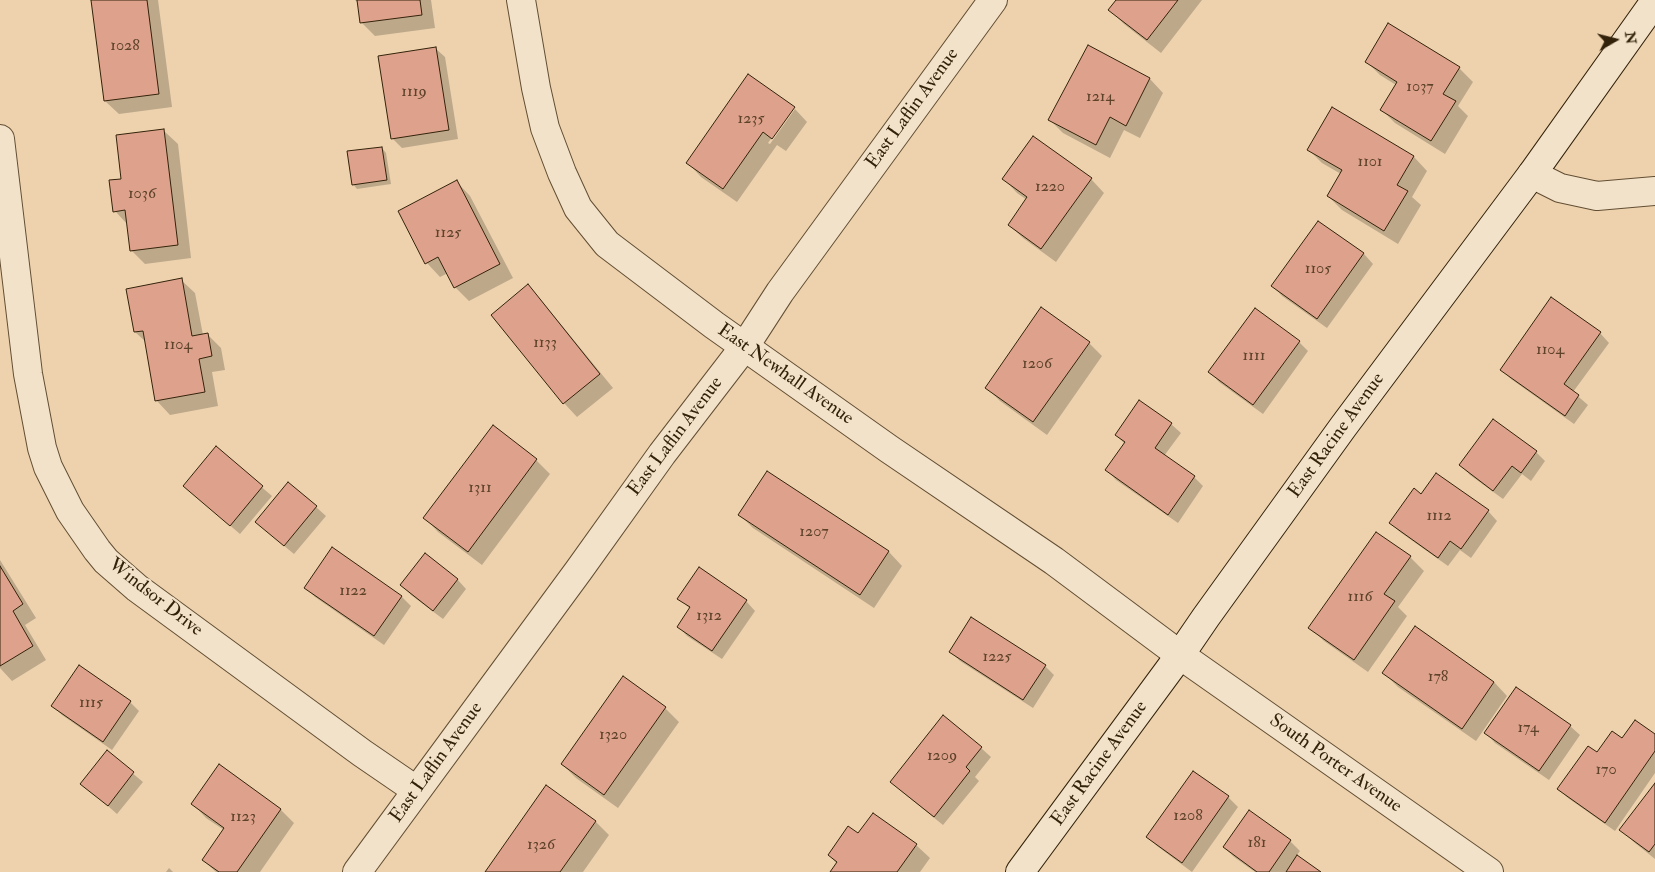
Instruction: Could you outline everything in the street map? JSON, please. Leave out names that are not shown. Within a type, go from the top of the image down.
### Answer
[{"type":"street","name":"East Newhall Avenue","points":[[522,0],[536,88],[545,128],[578,208],[607,244],[695,311],[889,449],[1054,562],[1180,655]]},
{"type":"street","name":"East Laflin Avenue","points":[[357,872],[656,462],[744,346],[780,292],[993,0]]},
{"type":"street","name":"East Racine Avenue","points":[[1020,872],[1180,655],[1343,427],[1532,174],[1655,1]]},
{"type":"street","name":"Windsor Drive","points":[[0,139],[33,402],[42,448],[48,467],[70,511],[106,561],[137,588],[362,753],[416,790]]},
{"type":"street","points":[[1532,174],[1560,188],[1597,196],[1655,191]]},
{"type":"street","name":"South Porter Avenue","points":[[1180,655],[1489,872]]},
{"type":"building","points":[[91,0],[147,0],[159,94],[104,101]]},
{"type":"building","points":[[357,0],[420,0],[422,15],[360,23]]},
{"type":"building","points":[[1116,0],[1178,0],[1147,40],[1108,10]]},
{"type":"building","points":[[1388,23],[1460,67],[1443,94],[1456,101],[1431,141],[1380,110],[1397,82],[1365,62]]},
{"type":"building","points":[[1088,45],[1150,78],[1126,126],[1110,117],[1096,145],[1048,120]]},
{"type":"building","points":[[436,47],[449,130],[391,139],[378,56]]},
{"type":"building","points":[[748,74],[795,107],[772,139],[763,132],[723,189],[686,163]]},
{"type":"building","points":[[1332,107],[1414,156],[1397,185],[1408,191],[1384,231],[1327,196],[1342,170],[1307,150]]},
{"type":"building","points":[[164,129],[178,245],[130,251],[125,210],[113,212],[109,180],[121,179],[116,135]]},
{"type":"building","points":[[1033,136],[1092,178],[1041,249],[1008,225],[1027,197],[1002,179]]},
{"type":"building","points":[[382,147],[387,180],[352,185],[347,151]]},
{"type":"building","points":[[457,180],[500,264],[454,288],[438,257],[425,264],[398,211]]},
{"type":"building","points":[[1318,221],[1364,253],[1317,319],[1271,286]]},
{"type":"building","points":[[182,278],[192,336],[208,333],[212,356],[199,359],[205,392],[155,401],[143,331],[134,332],[126,289]]},
{"type":"building","points":[[528,284],[600,374],[563,404],[491,315]]},
{"type":"building","points":[[1551,297],[1601,332],[1564,384],[1579,395],[1565,416],[1500,370]]},
{"type":"building","points":[[1041,307],[1090,342],[1033,422],[985,388]]},
{"type":"building","points":[[1255,308],[1300,341],[1253,405],[1208,372]]},
{"type":"building","points":[[1139,400],[1172,423],[1155,448],[1195,476],[1168,515],[1105,470],[1125,442],[1115,435]]},
{"type":"building","points":[[1493,419],[1537,451],[1521,473],[1512,466],[1493,491],[1459,465]]},
{"type":"building","points":[[493,425],[537,459],[468,552],[423,518]]},
{"type":"building","points":[[216,446],[263,486],[230,526],[183,486]]},
{"type":"building","points":[[767,471],[889,551],[860,595],[738,515]]},
{"type":"building","points":[[1436,473],[1489,510],[1461,549],[1450,541],[1438,558],[1389,523],[1414,488],[1421,494]]},
{"type":"building","points":[[288,482],[317,506],[284,546],[255,522]]},
{"type":"building","points":[[1376,532],[1411,556],[1384,594],[1395,601],[1354,660],[1308,628]]},
{"type":"building","points":[[332,547],[402,596],[374,636],[304,588]]},
{"type":"building","points":[[425,553],[458,579],[433,611],[400,585]]},
{"type":"building","points":[[0,566],[23,604],[13,611],[33,646],[0,666]]},
{"type":"building","points":[[699,567],[747,600],[712,651],[677,627],[690,607],[677,599]]},
{"type":"building","points":[[971,617],[1046,665],[1023,700],[949,652]]},
{"type":"building","points":[[1415,626],[1494,682],[1462,729],[1382,673]]},
{"type":"building","points":[[79,665],[131,701],[103,742],[51,706]]},
{"type":"building","points":[[623,676],[666,707],[604,795],[561,764]]},
{"type":"building","points":[[1516,687],[1571,725],[1539,771],[1484,733]]},
{"type":"building","points":[[943,715],[982,747],[966,767],[970,771],[934,817],[890,782]]},
{"type":"building","points":[[1635,720],[1655,734],[1655,751],[1605,823],[1557,789],[1588,746],[1597,752],[1612,731],[1622,738]]},
{"type":"building","points":[[107,750],[134,772],[108,806],[80,784]]},
{"type":"building","points":[[219,764],[281,809],[237,872],[219,872],[202,860],[224,828],[191,804]]},
{"type":"building","points":[[1193,771],[1229,796],[1182,863],[1146,837]]},
{"type":"building","points":[[1655,783],[1655,844],[1649,852],[1619,830]]},
{"type":"building","points":[[546,785],[596,821],[560,872],[485,872]]},
{"type":"building","points":[[1249,810],[1291,840],[1269,872],[1257,872],[1223,847]]},
{"type":"building","points":[[873,813],[917,844],[897,872],[830,872],[837,862],[828,855],[848,826],[858,833]]},
{"type":"building","points":[[1297,855],[1321,872],[1286,872]]}]
